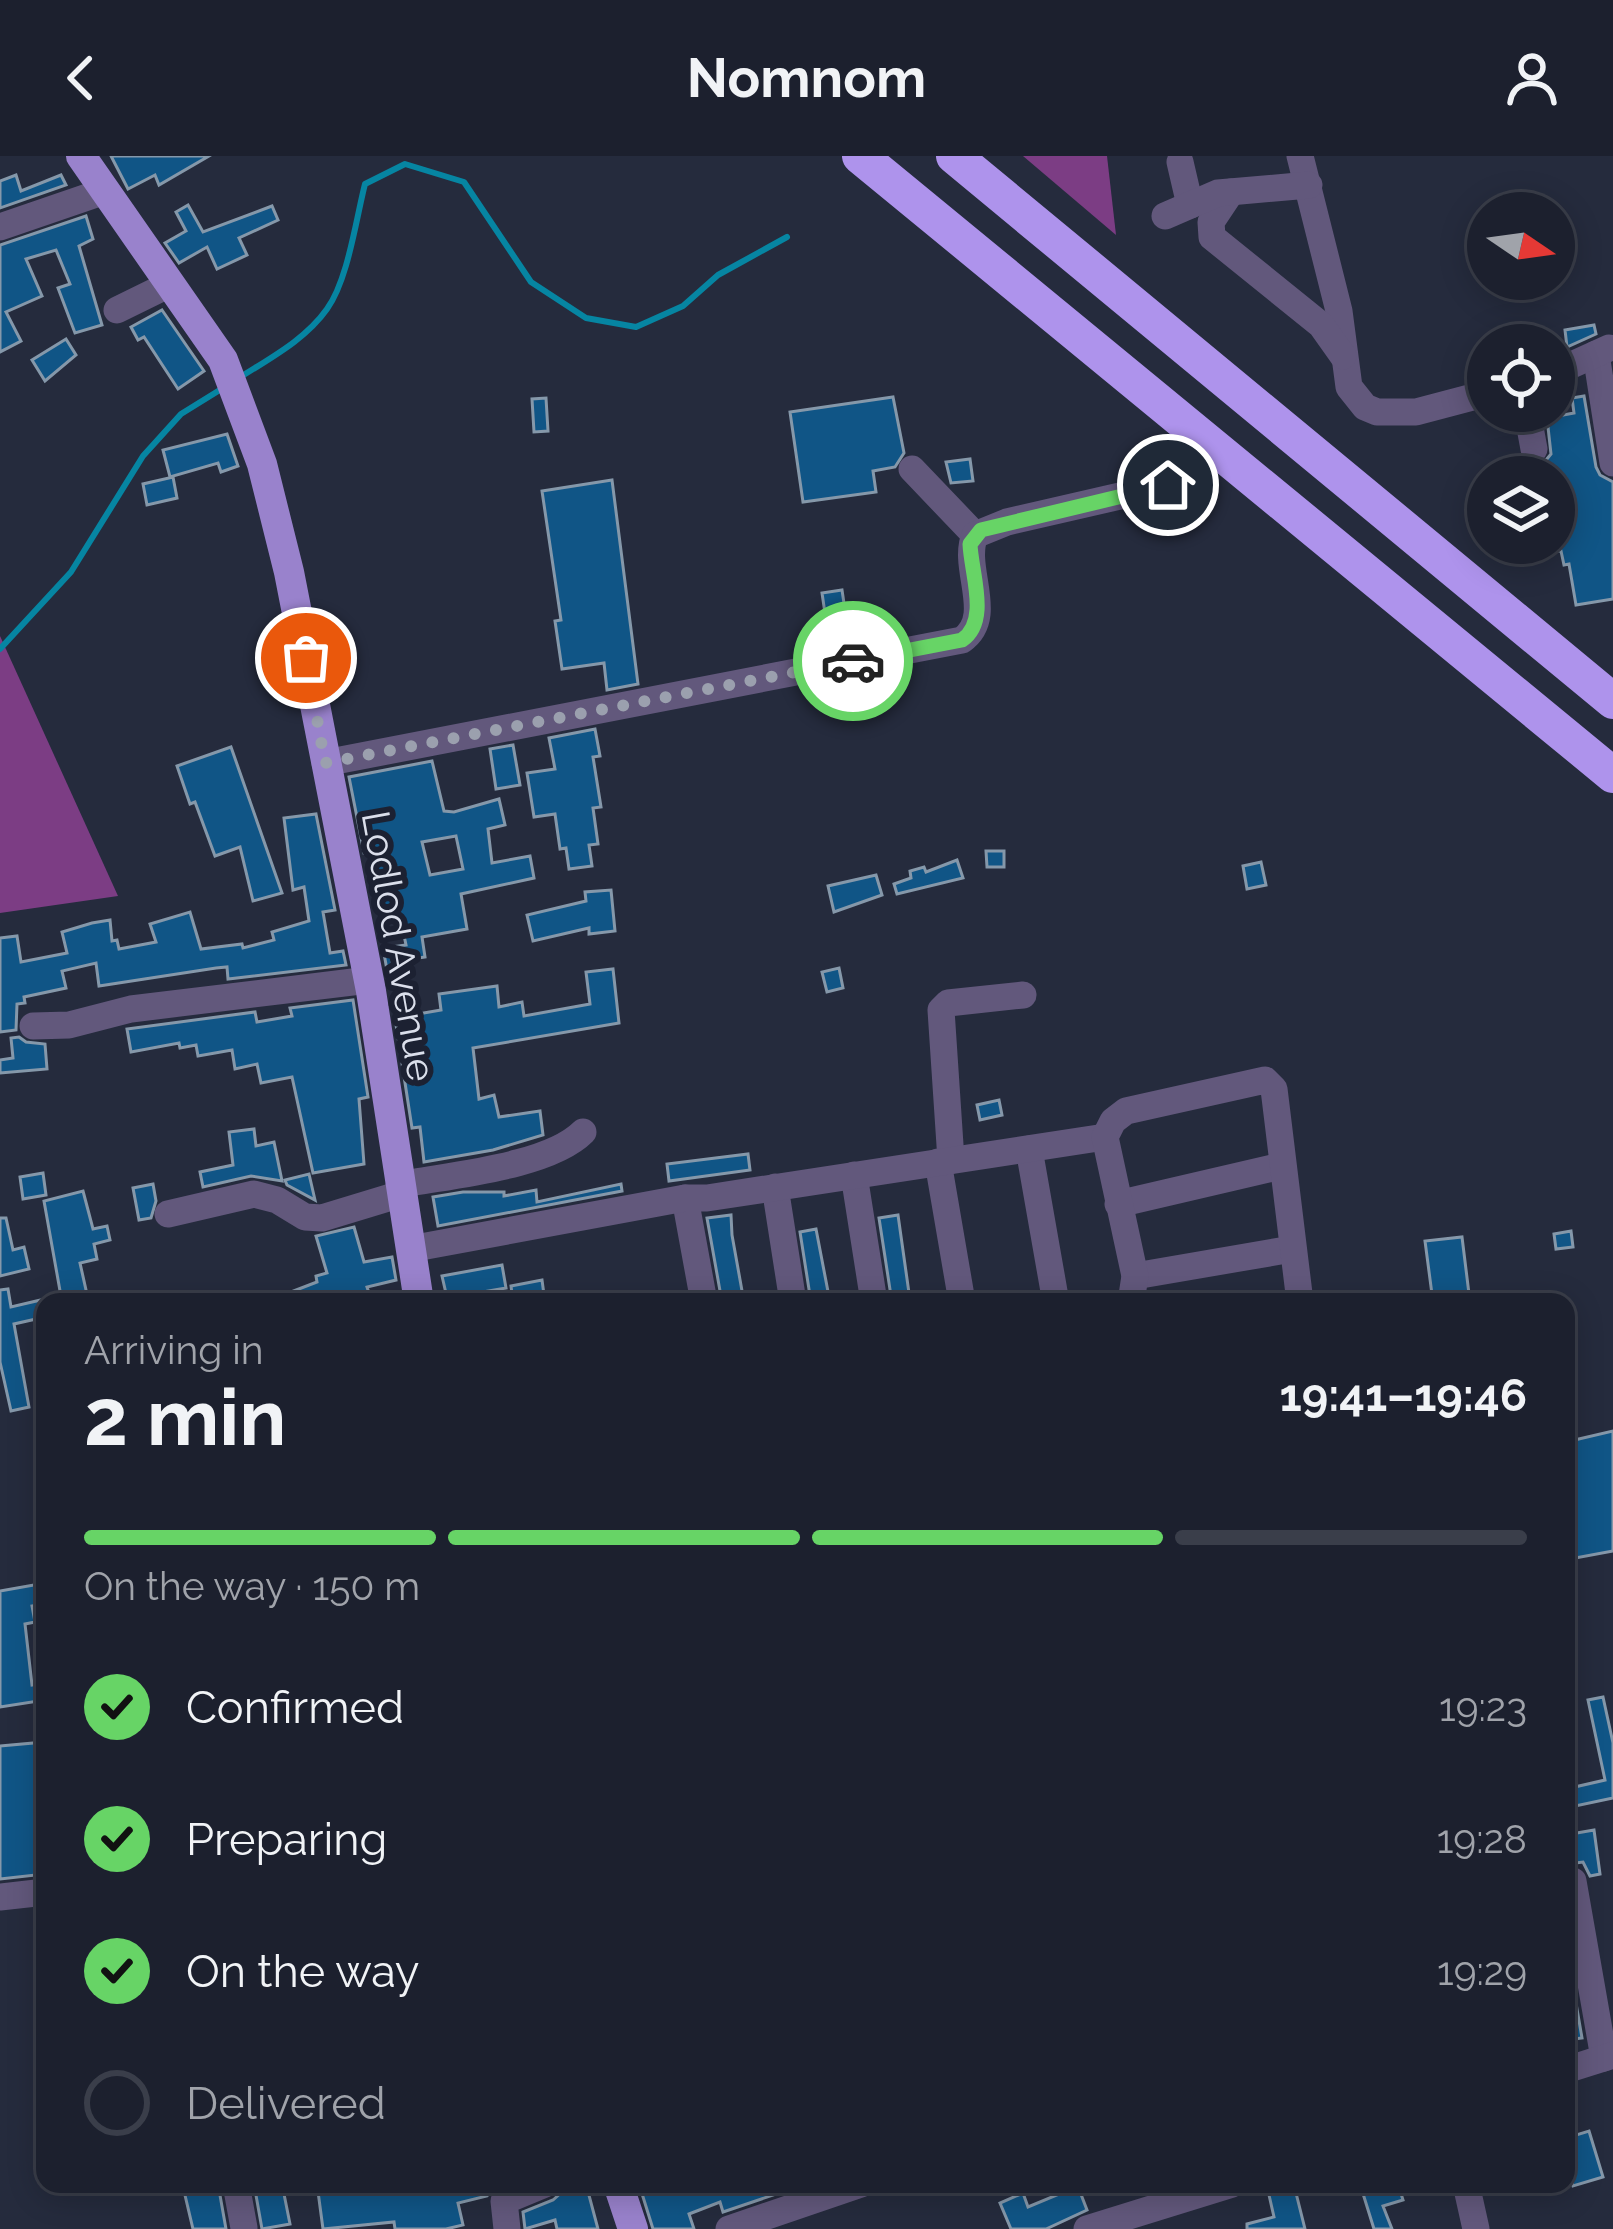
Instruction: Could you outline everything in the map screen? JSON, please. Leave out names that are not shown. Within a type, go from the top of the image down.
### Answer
[{"type":"highway","points":[[860,156],[1613,775]]},
{"type":"highway","points":[[954,156],[1613,701]]},
{"type":"main road","name":"Lodlod Avenue","points":[[81,156],[223,360],[242,405],[289,572],[369,980],[417,1293]]},
{"type":"main road","points":[[621,2193],[633,2229]]},
{"type":"street","points":[[1300,156],[1339,310],[1349,387],[1365,407],[1377,412],[1416,412],[1467,399]]},
{"type":"street","points":[[1180,162],[1178,210],[1231,192],[1309,184]]},
{"type":"street","points":[[0,227],[105,191]]},
{"type":"street","points":[[1231,192],[1211,222],[1212,237],[1321,326],[1346,361]]},
{"type":"street","points":[[117,310],[170,284]]},
{"type":"street","points":[[1575,364],[1605,350],[1613,463]]},
{"type":"street","points":[[1531,432],[1534,449]]},
{"type":"street","points":[[325,763],[962,640],[975,627],[978,615],[971,563],[974,535],[912,469]]},
{"type":"street","points":[[974,535],[1007,522],[1168,485]]},
{"type":"street","points":[[33,1026],[70,1024],[130,1009],[369,980]]},
{"type":"street","points":[[961,1293],[944,1161],[941,1010],[948,1003],[1023,995]]},
{"type":"street","points":[[1292,1249],[1133,1289],[1105,1137],[1113,1120],[1126,1111],[1265,1080],[1274,1089],[1299,1293]]},
{"type":"street","points":[[168,1214],[254,1194],[277,1200],[305,1216],[322,1218],[400,1190],[562,1147],[583,1132]]},
{"type":"street","points":[[411,1255],[775,1187],[1105,1137]]},
{"type":"street","points":[[1029,1149],[1054,1293]]},
{"type":"street","points":[[1118,1204],[1281,1166]]},
{"type":"street","points":[[854,1175],[873,1293]]},
{"type":"street","points":[[775,1187],[792,1293]]},
{"type":"street","points":[[693,1203],[703,1293]]},
{"type":"street","points":[[1575,1891],[1609,2056],[1575,2067]]},
{"type":"street","points":[[0,1897],[36,1893]]},
{"type":"street","points":[[238,2193],[244,2228]]},
{"type":"street","points":[[507,2229],[504,2201],[523,2193]]},
{"type":"street","points":[[729,2229],[835,2193]]},
{"type":"street","points":[[1468,2193],[1476,2229]]},
{"type":"street","points":[[1087,2229],[1148,2196]]},
{"type":"shaded area","points":[[1023,156],[1107,156],[1116,235]]},
{"type":"shaded area","points":[[0,636],[118,896],[0,913]]},
{"type":"building","points":[[111,156],[209,156],[159,185],[155,175],[128,189]]},
{"type":"building","points":[[16,175],[21,191],[61,175],[66,185],[0,208],[0,181]]},
{"type":"building","points":[[188,205],[203,232],[272,206],[278,220],[239,238],[247,255],[217,269],[207,247],[179,263],[165,243],[186,231],[176,212]]},
{"type":"building","points":[[86,216],[93,239],[79,246],[102,325],[75,333],[58,288],[70,284],[56,250],[26,259],[42,296],[6,312],[21,341],[0,352],[0,245]]},
{"type":"building","points":[[162,310],[204,371],[178,389],[144,337],[138,340],[131,327]]},
{"type":"building","points":[[1594,325],[1596,334],[1575,343],[1575,328]]},
{"type":"building","points":[[66,339],[76,355],[45,381],[32,360]]},
{"type":"building","points":[[1584,396],[1596,467],[1613,482],[1613,599],[1576,605],[1569,564],[1575,564],[1575,456],[1549,456],[1549,432],[1575,432],[1575,398]]},
{"type":"building","points":[[893,397],[904,453],[895,467],[873,471],[876,492],[803,502],[790,412]]},
{"type":"building","points":[[546,398],[548,431],[534,432],[532,399]]},
{"type":"building","points":[[227,434],[238,466],[221,472],[218,463],[170,477],[163,450]]},
{"type":"building","points":[[970,459],[973,481],[951,483],[946,462]]},
{"type":"building","points":[[173,477],[177,498],[147,505],[143,484]]},
{"type":"building","points":[[612,480],[638,684],[607,690],[604,663],[562,669],[555,621],[561,620],[542,491]]},
{"type":"building","points":[[842,590],[850,643],[830,647],[822,593]]},
{"type":"building","points":[[595,729],[600,756],[593,757],[601,807],[593,808],[598,844],[589,845],[592,866],[569,869],[566,848],[560,849],[555,814],[534,817],[527,773],[555,769],[549,738]]},
{"type":"building","points":[[513,745],[520,785],[496,789],[490,749]]},
{"type":"building","points":[[231,747],[282,893],[253,901],[240,847],[215,856],[177,766]]},
{"type":"building","points":[[432,761],[444,811],[499,799],[505,825],[488,829],[492,863],[530,856],[534,878],[461,894],[467,929],[422,937],[425,957],[392,962],[393,969],[387,970],[383,948],[406,945],[398,906],[379,911],[374,892],[381,890],[374,851],[364,853],[349,777]],"holes":[[[456,836],[463,869],[430,875],[422,842]]]},
{"type":"building","points":[[316,814],[335,910],[323,912],[330,953],[343,951],[346,965],[228,979],[227,967],[99,986],[96,963],[62,971],[66,988],[24,997],[25,1003],[17,1004],[16,1030],[0,1032],[0,938],[17,936],[21,962],[67,953],[62,932],[110,920],[112,941],[117,940],[119,949],[156,942],[150,924],[190,912],[201,949],[242,944],[243,948],[274,940],[272,932],[309,921],[304,887],[293,890],[284,818]]},
{"type":"building","points":[[986,851],[1004,851],[1004,867],[987,867]]},
{"type":"building","points":[[957,860],[963,878],[897,894],[894,884],[911,878],[910,871],[924,867],[926,872]]},
{"type":"building","points":[[1261,862],[1266,885],[1247,889],[1243,866]]},
{"type":"building","points":[[876,875],[882,895],[834,912],[828,886]]},
{"type":"building","points":[[611,890],[615,931],[589,934],[589,928],[533,941],[527,915],[586,901],[585,892]]},
{"type":"building","points":[[839,968],[843,988],[827,992],[822,972]]},
{"type":"building","points":[[613,969],[619,1023],[473,1048],[479,1099],[494,1095],[499,1117],[540,1111],[543,1135],[424,1162],[420,1127],[412,1128],[395,1018],[441,1010],[439,994],[497,986],[499,1007],[522,1002],[524,1016],[590,1004],[586,972]]},
{"type":"building","points":[[353,1000],[368,1097],[359,1099],[364,1164],[313,1173],[292,1077],[261,1083],[257,1064],[235,1069],[232,1050],[198,1056],[196,1045],[180,1048],[179,1043],[131,1052],[127,1029],[255,1012],[257,1022],[292,1016],[290,1008]]},
{"type":"building","points":[[11,1038],[45,1044],[47,1069],[0,1073],[0,1060],[13,1058]]},
{"type":"building","points":[[999,1100],[1002,1115],[980,1120],[977,1105]]},
{"type":"building","points":[[254,1129],[256,1146],[274,1142],[282,1181],[251,1176],[203,1187],[200,1172],[233,1165],[229,1132]]},
{"type":"building","points":[[748,1154],[750,1170],[669,1181],[667,1164]]},
{"type":"building","points":[[43,1173],[46,1195],[23,1199],[20,1177]]},
{"type":"building","points":[[309,1174],[315,1200],[285,1180]]},
{"type":"building","points":[[153,1184],[156,1201],[151,1218],[139,1220],[133,1188]]},
{"type":"building","points":[[621,1184],[622,1191],[438,1226],[433,1197],[463,1192],[504,1192],[504,1196],[536,1190],[537,1202]]},
{"type":"building","points":[[83,1191],[93,1229],[107,1226],[110,1240],[94,1244],[97,1259],[80,1263],[87,1293],[60,1293],[44,1201]]},
{"type":"building","points":[[731,1215],[742,1293],[720,1293],[707,1218]]},
{"type":"building","points":[[898,1215],[909,1293],[891,1293],[879,1218]]},
{"type":"building","points":[[0,1218],[6,1218],[13,1250],[24,1247],[29,1269],[0,1276]]},
{"type":"building","points":[[354,1227],[364,1262],[392,1257],[396,1280],[367,1287],[369,1293],[288,1293],[327,1273],[316,1236]]},
{"type":"building","points":[[816,1229],[828,1293],[810,1293],[800,1232]]},
{"type":"building","points":[[1571,1231],[1573,1247],[1556,1249],[1554,1234]]},
{"type":"building","points":[[1462,1237],[1469,1293],[1432,1293],[1425,1241]]},
{"type":"building","points":[[502,1265],[506,1288],[446,1293],[442,1276]]},
{"type":"building","points":[[542,1280],[544,1293],[512,1293],[511,1286]]},
{"type":"building","points":[[8,1289],[11,1307],[36,1301],[36,1319],[14,1324],[29,1407],[11,1411],[0,1362],[0,1290]]},
{"type":"building","points":[[1613,1431],[1613,1551],[1575,1558],[1575,1440]]},
{"type":"building","points":[[36,1585],[35,1622],[25,1624],[36,1701],[0,1707],[0,1591]]},
{"type":"building","points":[[1603,1697],[1613,1743],[1613,1798],[1575,1806],[1575,1787],[1605,1780],[1588,1700]]},
{"type":"building","points":[[36,1743],[36,1875],[0,1879],[0,1746]]},
{"type":"building","points":[[1594,1830],[1600,1874],[1590,1876],[1583,1862],[1575,1863],[1575,1833]]},
{"type":"building","points":[[1575,1997],[1582,2038],[1575,2039]]},
{"type":"building","points":[[1589,2131],[1603,2177],[1575,2185],[1575,2135]]},
{"type":"building","points":[[184,2193],[220,2193],[226,2229],[193,2229]]},
{"type":"building","points":[[256,2193],[284,2193],[290,2224],[262,2229]]},
{"type":"building","points":[[318,2193],[490,2193],[458,2203],[463,2225],[446,2229],[395,2229],[394,2222],[323,2229]]},
{"type":"building","points":[[561,2193],[588,2193],[598,2229],[557,2229],[555,2220],[525,2229],[523,2212]]},
{"type":"building","points":[[642,2193],[779,2193],[723,2212],[720,2202],[689,2214],[694,2229],[653,2229]]},
{"type":"building","points":[[1023,2193],[1028,2207],[1057,2195],[1080,2193],[1087,2210],[1046,2229],[1011,2229],[1000,2203]]},
{"type":"building","points":[[1296,2193],[1305,2229],[1247,2229],[1247,2224],[1274,2217],[1269,2195]]},
{"type":"building","points":[[1363,2193],[1401,2193],[1403,2200],[1383,2206],[1392,2229],[1374,2229]]},
{"type":"waterway","points":[[239,378],[298,339],[327,309],[346,266],[365,184],[405,164],[464,182],[531,282],[586,318],[636,327],[683,306],[718,275],[787,237]]},
{"type":"waterway","points":[[0,649],[71,572],[143,456],[181,414],[223,388]]},
{"type":"way so far","points":[[306,658],[325,763],[853,661]]},
{"type":"route","points":[[853,661],[970,635],[978,615],[970,544],[981,530],[1168,485]]}]
